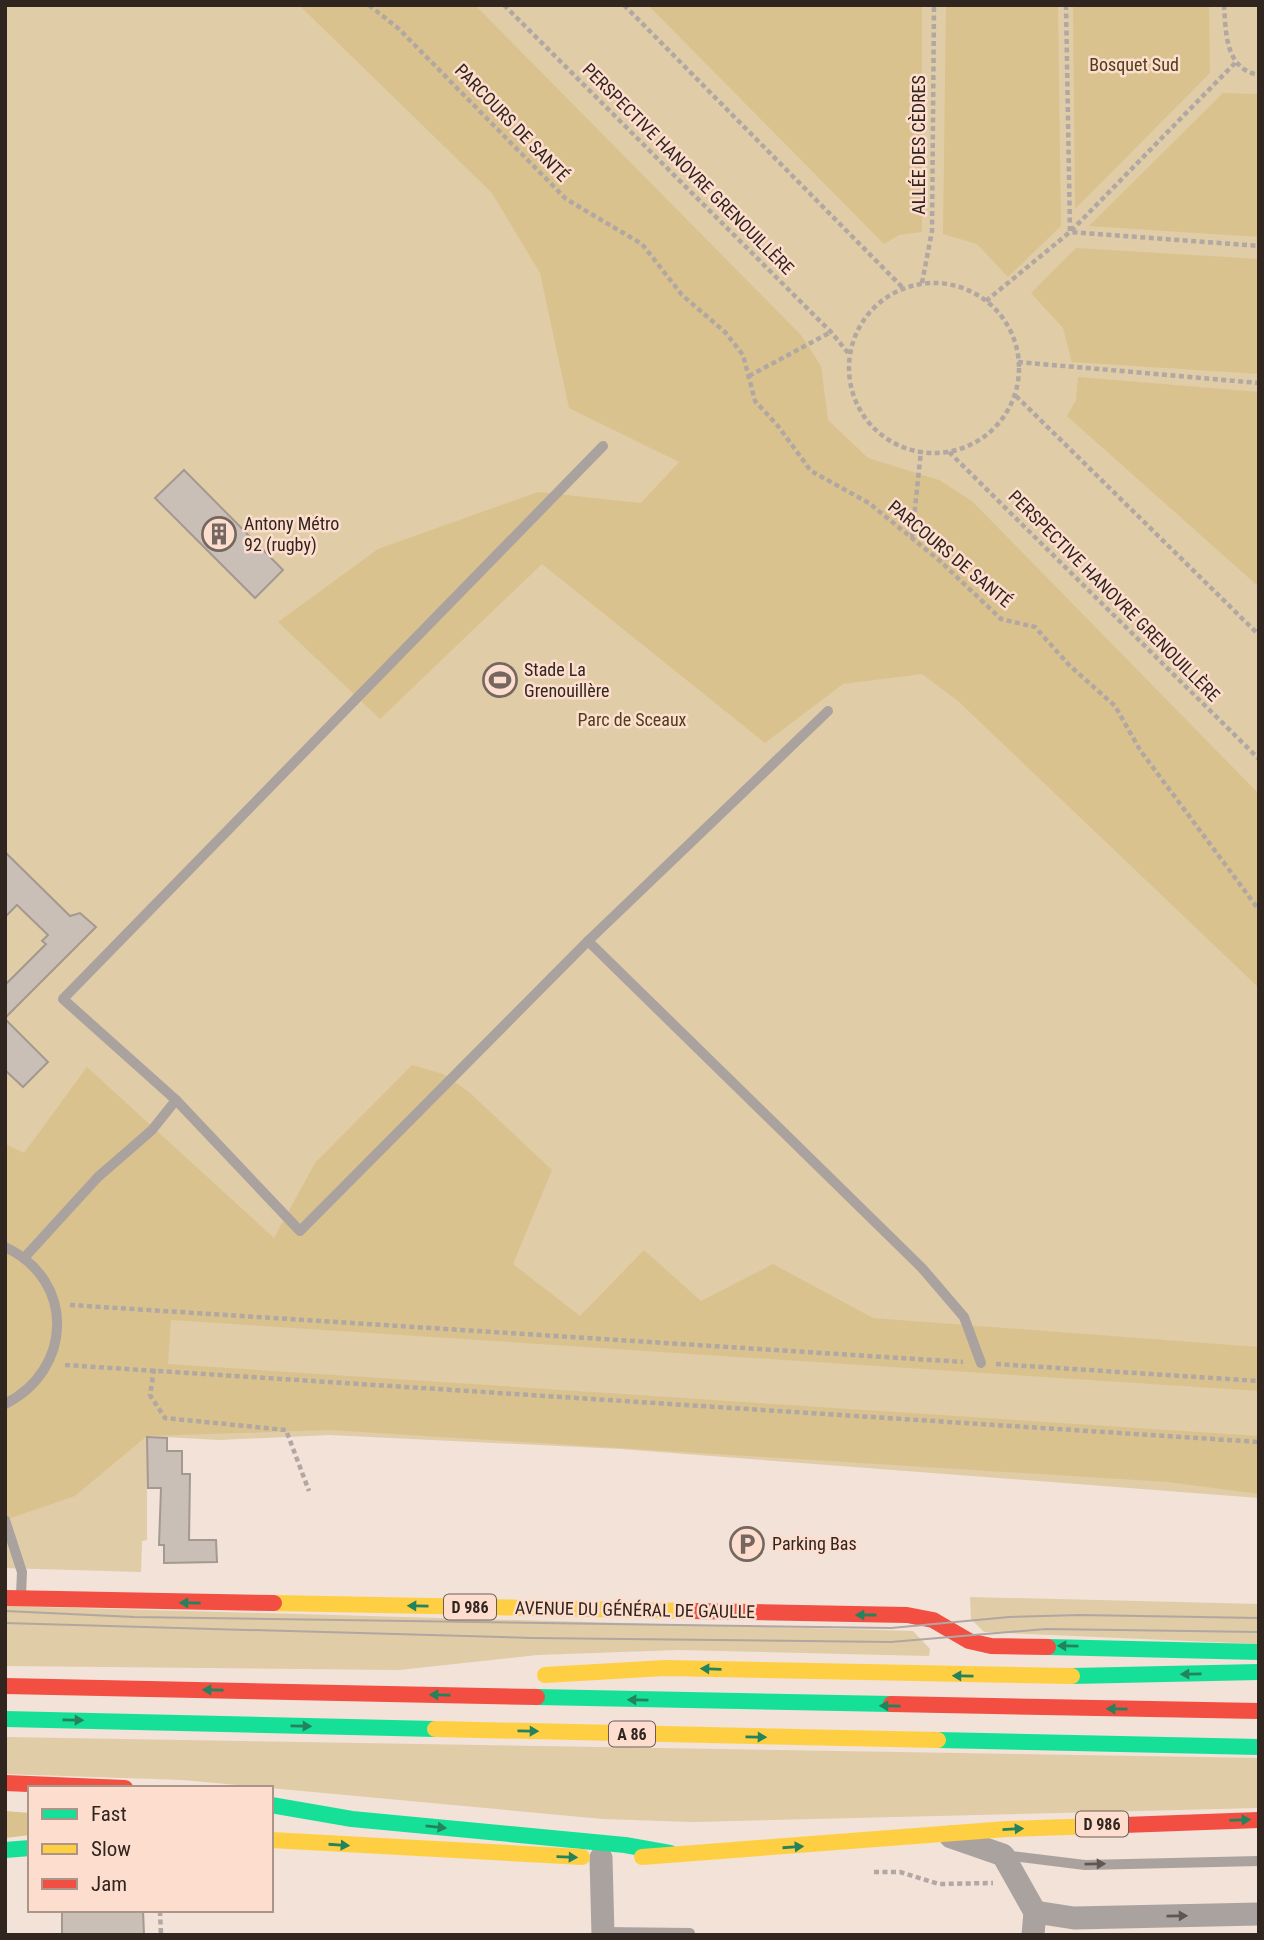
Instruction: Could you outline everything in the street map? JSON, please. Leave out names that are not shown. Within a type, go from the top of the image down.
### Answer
[{"type":"main road","name":"AVENUE DU GÉNÉRAL DE GAULLE","points":[[13,1599],[906,1615],[933,1620],[970,1641],[990,1646],[1259,1652]]},
{"type":"main road","points":[[508,1696],[535,1675],[665,1668],[1022,1677],[1259,1672]]},
{"type":"main road","name":"A 86","points":[[5,1686],[1259,1711]]},
{"type":"main road","name":"A 86","points":[[5,1719],[1259,1747]]},
{"type":"main road","points":[[5,1783],[77,1786]]},
{"type":"main road","points":[[273,1805],[352,1819],[625,1845],[670,1853]]},
{"type":"main road","name":"D 986","points":[[273,1840],[601,1858],[786,1848],[945,1834],[1108,1824],[1259,1820]]},
{"type":"main road","points":[[5,1850],[28,1848]]},
{"type":"street","points":[[945,1834],[1003,1855],[1035,1912],[1033,1935]]},
{"type":"street","points":[[601,1858],[603,1934]]},
{"type":"street","points":[[1035,1912],[1074,1918],[1259,1914]]},
{"type":"lane","points":[[603,446],[63,999],[176,1100],[300,1231],[588,941],[828,711]]},
{"type":"lane","points":[[588,941],[922,1268],[964,1317],[981,1363]]},
{"type":"lane","points":[[24,1258],[98,1177],[152,1130],[176,1100]]},
{"type":"lane","points":[[5,1247],[24,1258],[38,1271],[55,1304],[58,1324],[56,1345],[49,1364],[37,1382],[5,1404]]},
{"type":"lane","points":[[5,1520],[22,1572],[13,1599]]},
{"type":"lane","points":[[1003,1855],[1085,1864],[1259,1861]]},
{"type":"lane","points":[[603,1934],[690,1933]]},
{"type":"path","name":"PARCOURS DE SANTÉ","points":[[369,5],[409,39],[566,199],[642,244],[682,295],[731,340],[743,355],[755,401],[778,426],[811,471],[869,503],[1001,619],[1035,627],[1069,665],[1115,706],[1140,750],[1259,911]]},
{"type":"path","name":"PERSPECTIVE HANOVRE GRENOUILLÈRE","points":[[504,5],[831,332],[849,355]]},
{"type":"path","points":[[624,5],[902,287]]},
{"type":"path","name":"ALLÉE DES CÈDRES","points":[[922,284],[932,231],[934,5]]},
{"type":"path","points":[[1066,5],[1070,232]]},
{"type":"path","points":[[1224,5],[1229,48],[1234,63],[1249,73],[1259,75]]},
{"type":"path","points":[[986,301],[1070,232],[1234,63]]},
{"type":"path","points":[[1070,232],[1259,246]]},
{"type":"path","points":[[922,284],[952,285],[986,301],[1002,317],[1014,341],[1018,362],[1016,396],[990,431],[974,443],[949,452],[904,448],[874,428],[855,401],[849,379],[849,355],[857,330],[870,311],[902,287],[922,284]]},
{"type":"path","points":[[749,376],[831,332]]},
{"type":"path","points":[[1018,362],[1259,383]]},
{"type":"path","points":[[1016,396],[1259,635]]},
{"type":"path","points":[[912,538],[921,451]]},
{"type":"path","name":"PERSPECTIVE HANOVRE GRENOUILLÈRE","points":[[949,452],[1259,760]]},
{"type":"path","points":[[55,1304],[1259,1381]]},
{"type":"path","points":[[49,1364],[1259,1441]]},
{"type":"path","points":[[154,1369],[149,1395],[165,1418],[286,1430],[309,1491]]},
{"type":"path","points":[[160,1912],[161,1935]]},
{"type":"green space","name":"Parc de Sceaux","points":[[5,5],[1259,5],[1259,1498],[620,1449],[330,1435],[219,1440],[147,1436],[147,1540],[142,1541],[141,1572],[5,1568]]},
{"type":"green space","points":[[299,5],[475,5],[801,335],[821,366],[828,420],[868,458],[939,480],[972,501],[1259,794],[1259,988],[958,701],[922,674],[843,684],[765,743],[542,564],[380,719],[278,622],[378,549],[538,492],[641,503],[679,462],[569,408],[540,273],[492,193]]},
{"type":"green space","points":[[648,5],[922,5],[922,232],[899,235],[884,244]]},
{"type":"green space","points":[[946,5],[1058,5],[1061,226],[1008,277],[977,244],[943,234]]},
{"type":"green space","name":"Bosquet Sud","points":[[1073,5],[1209,5],[1210,73],[1075,209]]},
{"type":"green space","name":"Bosquet Sud","points":[[1223,93],[1259,94],[1259,237],[1089,226]]},
{"type":"green space","points":[[1076,248],[1259,259],[1259,374],[1072,362],[1063,328],[1031,293]]},
{"type":"green space","points":[[1078,377],[1259,392],[1259,587],[1067,416],[1076,400]]},
{"type":"green space","points":[[412,1065],[443,1074],[469,1092],[552,1170],[513,1264],[580,1316],[644,1250],[701,1301],[773,1264],[873,1318],[1259,1347],[1259,1391],[171,1320],[168,1364],[1259,1436],[1259,1494],[1168,1482],[330,1430],[147,1436],[75,1496],[5,1520],[5,1144],[24,1153],[87,1067],[274,1238],[315,1163]]},
{"type":"green space","points":[[970,1597],[1259,1604],[1259,1644],[984,1632],[971,1619]]},
{"type":"green space","points":[[5,1606],[913,1631],[930,1649],[929,1656],[678,1650],[537,1655],[399,1670],[5,1666]]},
{"type":"green space","points":[[5,1737],[1259,1758],[1259,1808],[693,1822],[603,1819],[273,1788],[273,1786],[5,1774]]},
{"type":"green space","points":[[5,1811],[28,1813],[28,1835],[5,1838]]},
{"type":"building","name":"Antony Métro 92 (rugby)","points":[[184,470],[283,570],[255,598],[155,498]]},
{"type":"building","points":[[5,852],[70,916],[80,913],[96,927],[5,1018],[5,985],[46,944],[42,941],[48,935],[17,905],[5,917]]},
{"type":"building","points":[[5,1019],[48,1062],[23,1087],[5,1070]]},
{"type":"building","points":[[147,1437],[167,1438],[167,1451],[182,1451],[182,1474],[190,1474],[189,1540],[216,1540],[217,1562],[164,1563],[164,1545],[159,1545],[161,1488],[148,1488]]},
{"type":"building","points":[[62,1912],[143,1912],[144,1935],[62,1935]]},
{"type":"tram line","points":[[5,1611],[134,1617],[891,1628],[1009,1617],[1080,1615],[1259,1618]]},
{"type":"tram line","points":[[5,1623],[533,1638],[891,1642],[1046,1629],[1259,1632]]},
{"type":"traffic: fast","points":[[1048,1647],[1259,1652]]},
{"type":"traffic: fast","points":[[1072,1676],[1259,1672]]},
{"type":"traffic: fast","points":[[537,1697],[891,1704]]},
{"type":"traffic: fast","points":[[5,1719],[435,1729]]},
{"type":"traffic: fast","points":[[938,1740],[1259,1747]]},
{"type":"traffic: fast","points":[[273,1805],[352,1819],[625,1845],[670,1853]]},
{"type":"traffic: fast","points":[[5,1850],[28,1848]]},
{"type":"traffic: slow","points":[[274,1603],[693,1611]]},
{"type":"traffic: slow","points":[[545,1675],[665,1668],[1072,1676]]},
{"type":"traffic: slow","points":[[435,1729],[938,1740]]},
{"type":"traffic: slow","points":[[642,1857],[1007,1829],[1097,1826]]},
{"type":"traffic: slow","points":[[273,1840],[582,1857]]},
{"type":"traffic: jam","points":[[5,1598],[274,1603]]},
{"type":"traffic: jam","points":[[693,1611],[907,1615],[933,1620],[969,1641],[991,1646],[1048,1647]]},
{"type":"traffic: jam","points":[[5,1686],[537,1697]]},
{"type":"traffic: jam","points":[[891,1704],[1259,1711]]},
{"type":"traffic: jam","points":[[5,1783],[77,1786]]},
{"type":"traffic: jam","points":[[1097,1826],[1259,1820]]},
{"type":"place","name":"Antony Métro 92 (rugby)","points":[[219,534]]},
{"type":"place","name":"Stade La Grenouillère","points":[[500,680]]},
{"type":"place","name":"Parking Bas","points":[[747,1544]]}]
